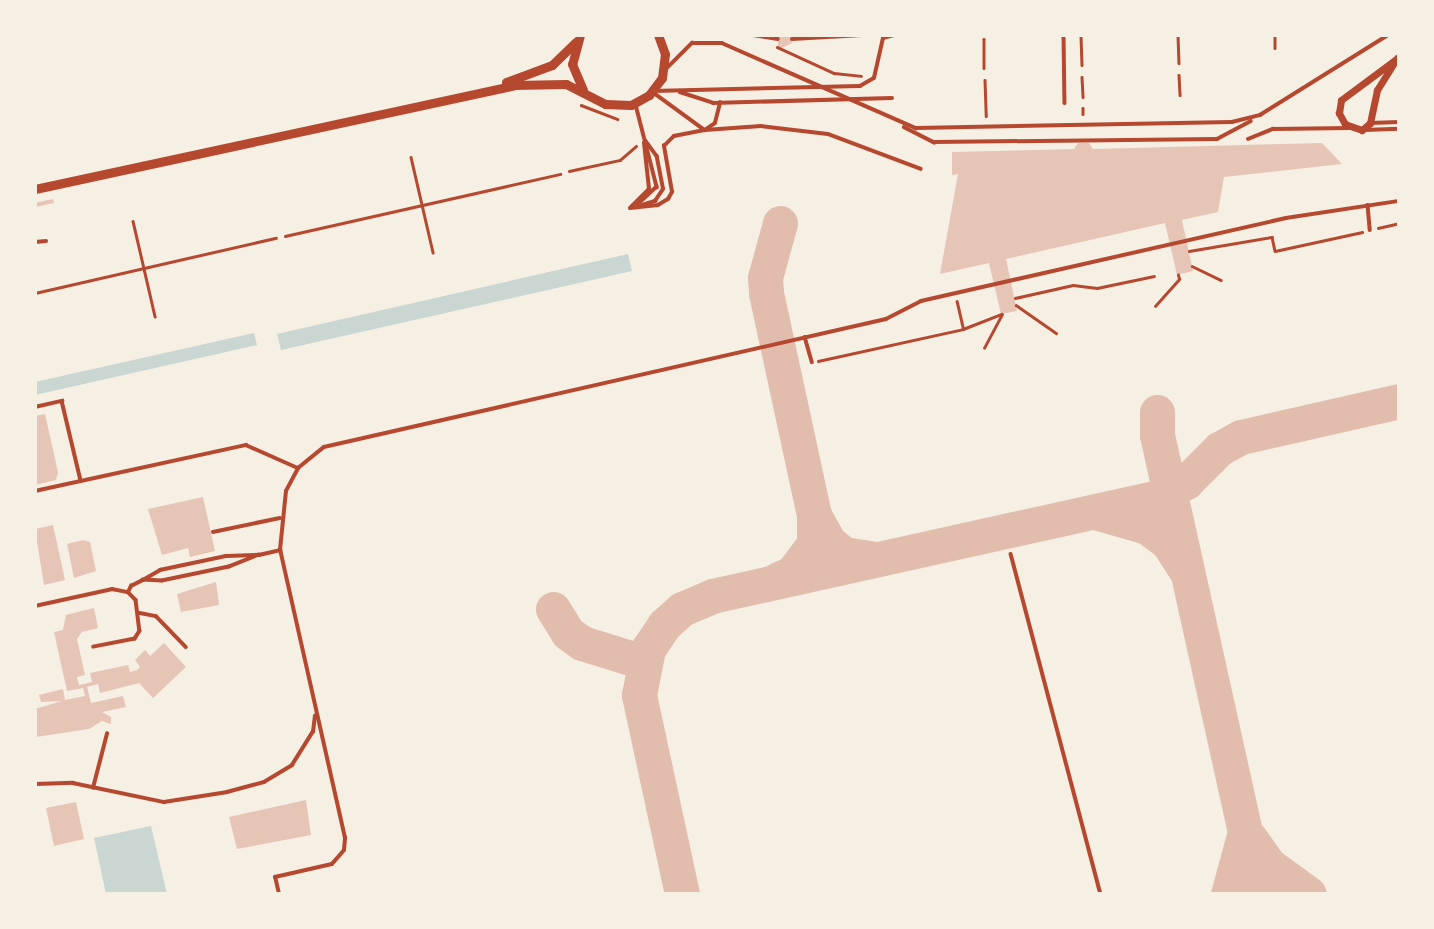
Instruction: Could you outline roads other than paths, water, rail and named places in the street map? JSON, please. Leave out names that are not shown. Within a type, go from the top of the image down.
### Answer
[{"type":"street","points":[[35,189],[481,91],[545,83],[566,84],[610,105],[636,103],[653,91],[663,74],[665,54],[658,35]]},
{"type":"street","points":[[481,91],[552,65],[578,39]]},
{"type":"street","points":[[578,39],[573,70],[587,93]]},
{"type":"street","points":[[1398,57],[1377,90],[1370,123],[1362,130],[1352,128],[1339,113],[1341,100],[1398,57]]},
{"type":"lane","points":[[753,35],[778,39]]},
{"type":"lane","points":[[792,39],[862,35]]},
{"type":"lane","points":[[653,91],[803,90],[860,86],[874,78],[879,44],[894,35]]},
{"type":"lane","points":[[904,35],[911,35]]},
{"type":"lane","points":[[1064,35],[1065,103]]},
{"type":"lane","points":[[663,74],[674,57],[698,42],[723,43],[934,142],[1217,139],[1229,136],[1388,35]]},
{"type":"lane","points":[[653,91],[666,106],[705,130]]},
{"type":"lane","points":[[678,91],[720,103],[892,98]]},
{"type":"lane","points":[[629,208],[649,189],[644,140],[636,103]]},
{"type":"lane","points":[[705,130],[715,123],[720,103]]},
{"type":"lane","points":[[902,126],[933,129],[1232,122],[1260,115]]},
{"type":"lane","points":[[1370,123],[1399,122]]},
{"type":"lane","points":[[629,208],[658,205],[671,195],[663,150],[674,136],[705,130],[761,126],[828,134],[921,169]]},
{"type":"lane","points":[[1248,139],[1273,129],[1352,128]]},
{"type":"lane","points":[[1362,130],[1399,129]]},
{"type":"lane","points":[[629,208],[655,201],[663,188],[657,157],[644,140]]},
{"type":"lane","points":[[279,894],[275,877],[332,864],[344,850],[345,838],[280,550],[280,518],[286,491],[298,468],[324,447],[349,439],[886,319],[921,301],[955,293],[1286,218],[1399,201]]},
{"type":"lane","points":[[1368,205],[1370,230]]},
{"type":"lane","points":[[35,242],[46,241]]},
{"type":"lane","points":[[805,337],[812,362]]},
{"type":"lane","points":[[35,407],[62,401],[81,481]]},
{"type":"lane","points":[[35,491],[246,445],[298,468]]},
{"type":"lane","points":[[213,532],[280,518]]},
{"type":"lane","points":[[143,580],[162,581],[229,567],[280,550]]},
{"type":"lane","points":[[1011,554],[1101,894]]},
{"type":"lane","points":[[35,606],[112,589],[128,592],[160,570],[226,556],[259,555]]},
{"type":"lane","points":[[94,647],[135,639],[140,631],[140,613],[128,592]]},
{"type":"lane","points":[[140,613],[156,616],[186,647]]},
{"type":"lane","points":[[35,784],[73,783],[164,802],[264,782],[300,755],[313,732],[315,710]]},
{"type":"lane","points":[[93,788],[107,733]]}]
